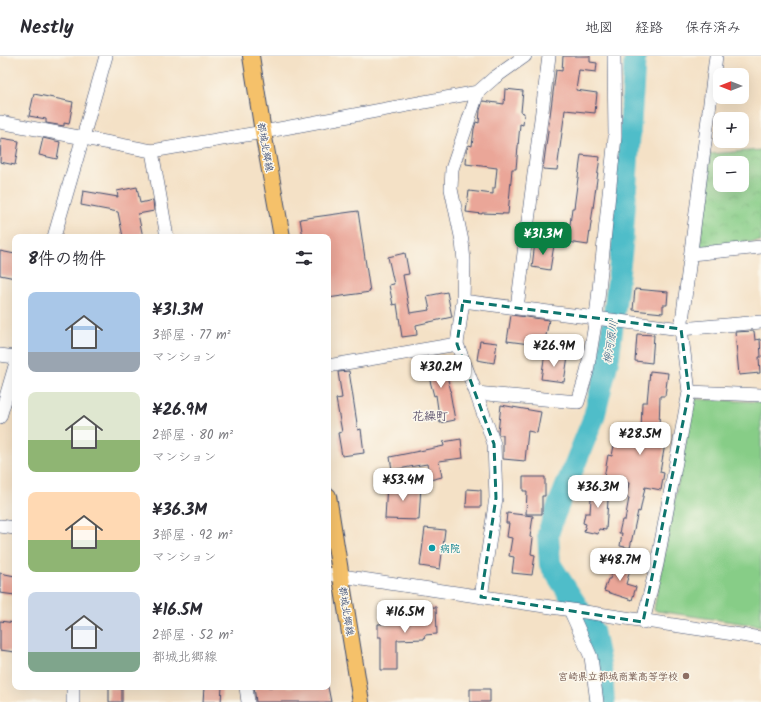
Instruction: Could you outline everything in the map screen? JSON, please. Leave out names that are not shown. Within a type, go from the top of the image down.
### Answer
[{"type":"main road","name":"都城北郷線","points":[[251,56],[281,234]]},
{"type":"main road","name":"都城北郷線","points":[[331,530],[335,575],[361,702]]},
{"type":"street","points":[[55,234],[84,137],[106,56]]},
{"type":"street","points":[[481,597],[496,498],[494,444],[457,344],[463,301],[464,261],[462,241],[451,189],[452,169],[478,92],[494,78],[525,56]]},
{"type":"street","points":[[517,308],[549,56]]},
{"type":"street","points":[[476,393],[578,402],[588,372],[599,319],[615,137],[614,56]]},
{"type":"street","points":[[643,622],[657,564],[689,392],[681,329],[716,56]]},
{"type":"street","points":[[0,122],[152,151],[478,92]]},
{"type":"street","points":[[152,151],[166,234]]},
{"type":"street","points":[[691,254],[761,247]]},
{"type":"street","points":[[463,301],[681,329],[761,322]]},
{"type":"street","points":[[331,365],[457,344]]},
{"type":"street","points":[[0,354],[12,356]]},
{"type":"street","points":[[0,417],[12,376]]},
{"type":"street","points":[[689,392],[761,395]]},
{"type":"street","points":[[0,526],[12,528]]},
{"type":"street","points":[[335,575],[643,622],[761,638]]},
{"type":"street","points":[[570,610],[591,657],[597,702]]},
{"type":"street","points":[[73,690],[73,702]]},
{"type":"street","points":[[246,690],[248,702]]},
{"type":"highlighted area","points":[[463,301],[681,329],[689,392],[643,622],[481,597],[496,498],[494,444],[457,344]]},
{"type":"green space","points":[[761,150],[761,241],[700,247],[710,154]]},
{"type":"green space","points":[[694,399],[761,402],[761,626],[657,611],[654,609]]},
{"type":"building","points":[[563,56],[590,56],[590,62],[597,63],[596,72],[579,70],[576,90],[597,93],[595,113],[565,110],[557,170],[543,169],[556,70],[562,71]]},
{"type":"building","points":[[505,89],[523,91],[521,112],[524,113],[523,125],[520,124],[516,169],[512,169],[508,214],[482,214],[466,212],[469,191],[493,194],[493,188],[495,188],[497,168],[466,164],[467,149],[469,145],[472,146],[474,129],[476,122],[479,123],[480,110],[483,101],[504,104]]},
{"type":"building","points":[[34,94],[73,102],[69,124],[64,123],[64,126],[46,123],[46,119],[29,116]]},
{"type":"building","points":[[1,138],[19,141],[15,165],[0,162]]},
{"type":"building","points":[[43,138],[60,142],[57,159],[39,155]]},
{"type":"building","points":[[581,155],[600,157],[588,245],[568,242]]},
{"type":"building","points":[[137,187],[140,203],[153,200],[154,211],[138,214],[142,234],[122,234],[118,212],[81,205],[83,191],[118,197],[117,191]]},
{"type":"building","points":[[358,211],[370,292],[331,298],[331,234],[302,234],[300,219]]},
{"type":"building","points":[[535,242],[554,245],[550,270],[532,267]]},
{"type":"building","points":[[0,251],[12,253],[12,277],[0,275]]},
{"type":"building","points":[[405,253],[409,274],[403,275],[410,313],[430,310],[427,296],[447,292],[452,317],[416,325],[417,335],[402,337],[397,304],[393,305],[389,285],[394,284],[388,257]]},
{"type":"building","points":[[635,289],[668,292],[667,305],[663,305],[663,313],[633,310]]},
{"type":"building","points":[[511,315],[549,320],[544,346],[507,341]]},
{"type":"building","points":[[754,331],[755,340],[760,339],[760,373],[739,375],[735,332]]},
{"type":"building","points":[[637,334],[654,335],[652,363],[635,361]]},
{"type":"building","points":[[480,341],[497,343],[494,363],[477,360]]},
{"type":"building","points":[[545,353],[568,356],[564,382],[541,379]]},
{"type":"building","points":[[442,358],[451,391],[455,420],[440,423],[436,395],[434,396],[425,362]]},
{"type":"building","points":[[349,371],[358,430],[361,429],[364,453],[342,456],[338,433],[342,432],[336,399],[342,398],[338,372]]},
{"type":"building","points":[[650,371],[668,373],[665,396],[660,396],[660,443],[665,444],[660,472],[664,473],[661,490],[645,487],[630,548],[620,546],[622,533],[619,533],[622,520],[625,520],[629,498],[626,497],[629,483],[604,478],[608,455],[612,456],[617,429],[641,433],[642,402],[647,402]]},
{"type":"building","points":[[501,405],[541,412],[537,433],[528,431],[525,461],[503,459],[503,435],[499,435],[498,432]]},
{"type":"building","points":[[461,439],[463,458],[439,461],[442,477],[430,480],[427,464],[392,470],[390,457],[444,446],[443,442]]},
{"type":"building","points":[[523,477],[545,477],[545,496],[542,496],[542,514],[526,514],[527,491],[523,491]]},
{"type":"building","points":[[387,483],[421,485],[419,520],[385,519]]},
{"type":"building","points":[[592,484],[609,485],[606,530],[599,529],[598,534],[584,531],[586,524],[583,523],[585,513],[590,513]]},
{"type":"building","points":[[467,489],[481,490],[481,507],[466,507]]},
{"type":"building","points":[[507,513],[533,516],[530,537],[533,538],[531,554],[535,555],[532,575],[512,573],[514,557],[509,556],[512,538],[507,537],[509,523],[506,523]]},
{"type":"building","name":"病院","points":[[425,528],[445,530],[440,569],[420,566]]},
{"type":"building","points":[[615,562],[631,567],[626,584],[636,587],[632,600],[604,591],[608,579],[610,579]]},
{"type":"building","points":[[0,573],[12,575],[12,595],[0,593]]},
{"type":"building","points":[[436,607],[437,634],[425,635],[424,639],[397,640],[397,670],[381,670],[381,637],[378,637],[378,624],[409,623],[409,608]]},
{"type":"building","points":[[0,621],[12,623],[12,652],[0,650]]},
{"type":"building","points":[[470,689],[490,689],[490,702],[470,702]]},
{"type":"building","points":[[109,690],[122,690],[122,702],[109,702]]},
{"type":"building","points":[[204,690],[222,690],[221,702],[203,702]]},
{"type":"building","points":[[254,690],[329,690],[331,702],[256,702]]},
{"type":"waterway","name":"柳河原川","points":[[604,702],[602,675],[593,631],[550,564],[548,534],[594,417],[609,356],[622,246],[635,56]]},
{"type":"place","name":"病院","points":[[432,548]]},
{"type":"place","name":"宮崎県立都城商業高等学校","points":[[686,676]]},
{"type":"district","name":"花繰町","points":[[430,416]]}]
